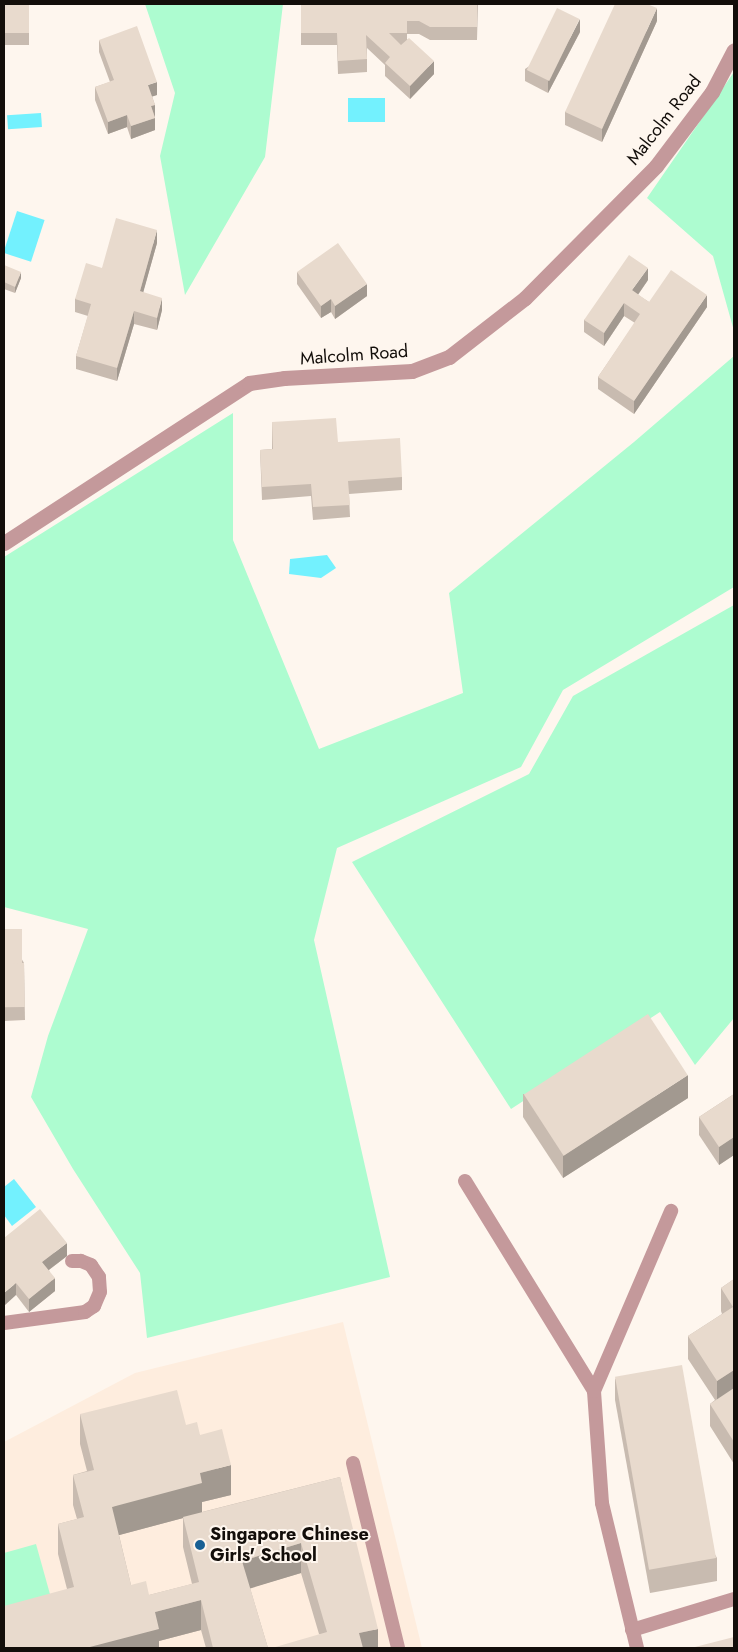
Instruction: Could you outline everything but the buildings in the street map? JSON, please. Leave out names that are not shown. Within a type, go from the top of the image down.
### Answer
[{"type":"street","name":"Malcolm Road","points":[[4,543],[249,383],[284,378],[412,371],[449,357],[525,298],[656,166],[712,92],[734,50]]},
{"type":"lane","points":[[465,1181],[594,1392]]},
{"type":"lane","points":[[637,1648],[602,1503],[594,1392],[671,1211]]},
{"type":"lane","points":[[4,1323],[84,1312],[94,1306],[100,1292],[99,1277],[91,1265],[81,1261],[72,1261]]},
{"type":"lane","points":[[353,1463],[398,1648]]},
{"type":"lane","points":[[632,1630],[734,1599]]},
{"type":"shaded area","name":"Singapore Chinese Girls' School","points":[[343,1322],[422,1648],[4,1648],[4,1442],[135,1373]]},
{"type":"green space","points":[[145,4],[283,4],[265,157],[185,295],[160,156],[175,93]]},
{"type":"green space","points":[[734,72],[734,331],[713,256],[647,198]]},
{"type":"green space","points":[[734,356],[734,587],[563,690],[521,767],[337,848],[314,940],[390,1277],[147,1338],[140,1273],[73,1169],[31,1097],[48,1036],[88,929],[4,907],[4,557],[233,413],[233,540],[319,749],[463,693],[449,593],[634,442]]},
{"type":"green space","points":[[734,605],[734,1018],[695,1065],[660,1012],[511,1109],[352,862],[529,774],[573,696]]},
{"type":"green space","points":[[36,1544],[53,1605],[4,1619],[4,1553]]},
{"type":"water","points":[[348,98],[385,98],[385,122],[348,122]]},
{"type":"water","points":[[41,113],[42,127],[8,129],[7,115]]},
{"type":"water","points":[[17,211],[45,220],[31,262],[4,253]]},
{"type":"water","points":[[327,555],[336,568],[321,578],[289,574],[290,559]]},
{"type":"water","points":[[14,1179],[36,1207],[12,1226],[4,1215],[4,1187]]},
{"type":"place","name":"Singapore Chinese Girls' School","points":[[200,1545]]}]
